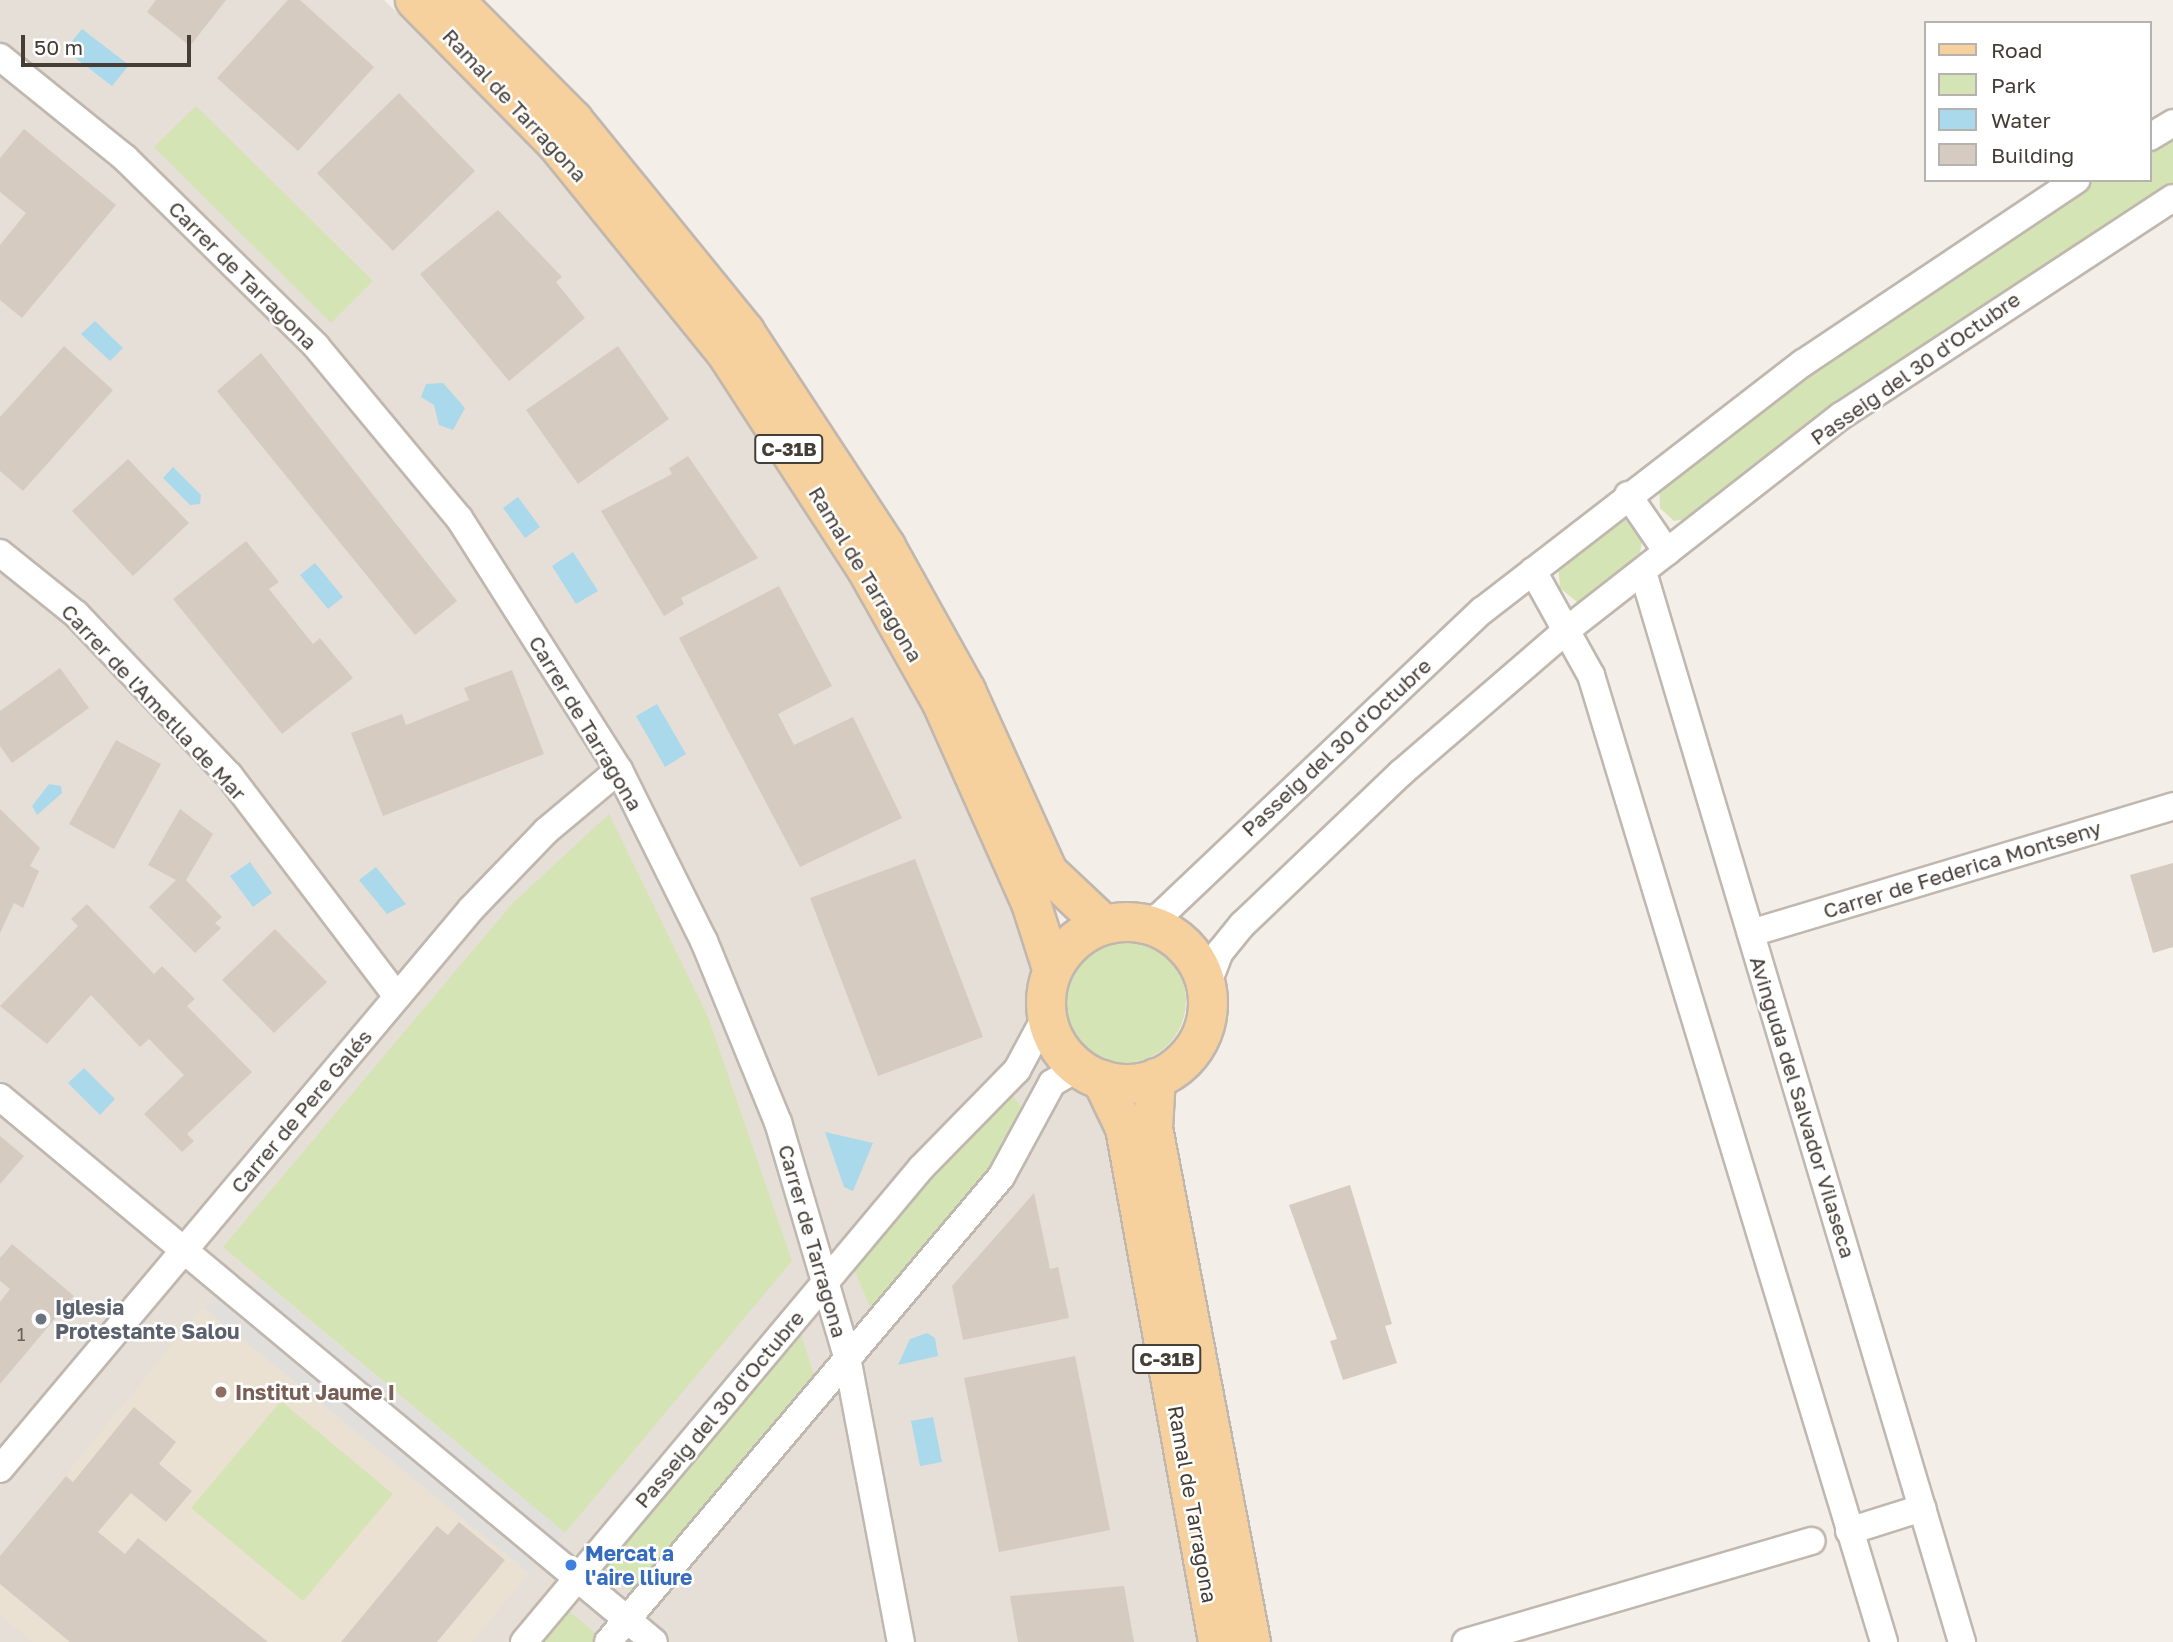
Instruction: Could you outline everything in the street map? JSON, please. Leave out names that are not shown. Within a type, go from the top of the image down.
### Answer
[{"type":"main road","name":"Ramal de Tarragona","points":[[415,0],[557,144],[727,354],[866,568],[941,701],[1031,903],[1052,969]]},
{"type":"main road","name":"Ramal de Tarragona","points":[[454,0],[573,120],[745,332],[887,547],[966,691],[1048,872],[1122,924]]},
{"type":"main road","name":"C-31B","points":[[1090,1074],[1063,1054],[1046,1016],[1052,969],[1073,941],[1122,924],[1184,945],[1206,988]]},
{"type":"main road","points":[[1090,1074],[1156,1078],[1197,1042],[1206,988]]},
{"type":"main road","name":"Ramal de Tarragona","points":[[1090,1074],[1125,1128],[1218,1642]]},
{"type":"main road","name":"Ramal de Tarragona","points":[[1156,1078],[1153,1128],[1251,1642]]},
{"type":"street","name":"Carrer de Tarragona","points":[[0,57],[125,158],[316,346],[458,518],[619,770],[732,1004],[778,1122],[827,1281],[847,1357],[901,1642]]},
{"type":"street","points":[[2152,136],[2173,123]]},
{"type":"street","name":"Passeig del 30 d'Octubre","points":[[1122,924],[1160,916],[1337,743],[1534,571],[1628,495],[1901,292],[2073,182]]},
{"type":"street","name":"Passeig del 30 d'Octubre","points":[[1206,988],[1220,952],[1242,924],[1401,773],[1568,629],[1842,416],[2173,198]]},
{"type":"street","points":[[1628,495],[1667,552]]},
{"type":"street","name":"Carrer de l'Ametlla de Mar","points":[[0,553],[76,614],[229,775],[397,996]]},
{"type":"street","points":[[1534,571],[1568,629],[1591,676],[1884,1642]]},
{"type":"street","name":"Avinguda del Salvador Vilaseca","points":[[1643,572],[1962,1642]]},
{"type":"street","name":"Carrer de Pere Galés","points":[[0,1469],[397,996],[509,869],[619,770]]},
{"type":"street","name":"Carrer de Federica Montseny","points":[[1751,933],[2173,806]]},
{"type":"street","name":"Passeig del 30 d'Octubre","points":[[524,1642],[921,1168],[1017,1070],[1046,1016]]},
{"type":"street","points":[[608,1642],[1001,1177],[1042,1096],[1090,1074]]},
{"type":"street","points":[[0,1097],[186,1248],[653,1642]]},
{"type":"street","points":[[1849,1531],[1922,1508]]},
{"type":"street","points":[[1466,1642],[1812,1541]]},
{"type":"shaded area","points":[[0,0],[384,0],[583,197],[722,376],[885,619],[1010,893],[1033,963],[1031,1019],[1053,1061],[1089,1096],[1121,1154],[1207,1642],[0,1642]]},
{"type":"shaded area","points":[[261,1281],[565,1533],[529,1573],[203,1307]]},
{"type":"shaded area","name":"Institut Jaume I","points":[[203,1307],[529,1573],[472,1642],[33,1642],[0,1615],[0,1556]]},
{"type":"green space","points":[[196,106],[373,281],[331,323],[154,147]]},
{"type":"green space","points":[[2173,129],[2173,190],[1693,518],[1674,521],[1660,508],[1659,484],[1997,237],[2087,182],[2152,182],[2152,143]]},
{"type":"green space","points":[[1615,515],[1629,515],[1643,536],[1639,559],[1590,599],[1577,602],[1560,588],[1558,563]]},
{"type":"green space","points":[[609,814],[708,1017],[792,1261],[565,1533],[223,1247],[511,905]]},
{"type":"green space","points":[[1124,939],[1148,944],[1168,957],[1181,977],[1186,1001],[1181,1025],[1168,1045],[1148,1058],[1124,1063],[1100,1058],[1080,1045],[1067,1025],[1062,1001],[1067,977],[1080,957],[1100,944]]},
{"type":"green space","points":[[1009,1090],[1026,1114],[1020,1134],[873,1314],[852,1264]]},
{"type":"green space","points":[[798,1325],[816,1381],[638,1597],[598,1564]]},
{"type":"green space","points":[[281,1401],[393,1494],[303,1601],[191,1508]]},
{"type":"green space","points":[[565,1608],[604,1640],[603,1642],[536,1642]]},
{"type":"water","points":[[82,29],[129,65],[112,86],[65,50]]},
{"type":"water","points":[[95,321],[123,348],[110,361],[81,334]]},
{"type":"water","points":[[443,383],[465,408],[453,430],[439,425],[434,405],[421,397],[426,384]]},
{"type":"water","points":[[173,467],[201,495],[200,504],[190,505],[163,478]]},
{"type":"water","points":[[518,497],[540,527],[525,538],[503,508]]},
{"type":"water","points":[[573,552],[598,591],[576,604],[552,566]]},
{"type":"water","points":[[315,563],[343,597],[328,609],[300,575]]},
{"type":"water","points":[[657,704],[686,754],[665,767],[636,716]]},
{"type":"water","points":[[49,784],[61,786],[62,793],[37,815],[32,806]]},
{"type":"water","points":[[250,862],[272,893],[253,907],[230,876]]},
{"type":"water","points":[[376,867],[406,904],[387,914],[359,880]]},
{"type":"water","points":[[84,1068],[115,1099],[100,1115],[68,1083]]},
{"type":"water","points":[[825,1132],[873,1143],[853,1191],[844,1187]]},
{"type":"water","points":[[927,1333],[935,1338],[938,1356],[898,1365],[910,1339]]},
{"type":"water","points":[[933,1417],[942,1462],[920,1466],[911,1421]]},
{"type":"building","points":[[156,0],[226,0],[190,46],[147,12]]},
{"type":"building","points":[[288,0],[300,0],[374,67],[298,151],[217,78]]},
{"type":"building","points":[[399,93],[475,171],[393,251],[317,173]]},
{"type":"building","points":[[24,129],[116,205],[22,318],[0,300],[0,245],[26,213],[0,192],[0,158]]},
{"type":"building","points":[[498,210],[562,277],[556,282],[585,318],[509,381],[420,274]]},
{"type":"building","points":[[64,346],[113,390],[23,491],[0,471],[0,417]]},
{"type":"building","points":[[618,346],[669,419],[578,484],[526,410]]},
{"type":"building","points":[[261,353],[457,601],[415,635],[217,391]]},
{"type":"building","points":[[688,456],[758,558],[681,598],[684,604],[664,616],[601,511],[672,474],[669,468]]},
{"type":"building","points":[[128,459],[189,523],[133,576],[72,511]]},
{"type":"building","points":[[246,541],[279,582],[269,589],[313,644],[320,638],[353,678],[282,734],[173,599]]},
{"type":"building","points":[[779,586],[832,686],[778,714],[794,745],[853,717],[902,818],[800,867],[679,638]]},
{"type":"building","points":[[60,668],[89,708],[12,763],[0,746],[0,711]]},
{"type":"building","points":[[512,670],[544,754],[383,816],[351,733],[402,714],[406,725],[469,700],[464,688]]},
{"type":"building","points":[[116,740],[161,764],[114,849],[69,824]]},
{"type":"building","points":[[0,809],[40,848],[30,866],[39,871],[23,908],[14,903],[0,933]]},
{"type":"building","points":[[180,809],[213,834],[186,880],[222,917],[215,923],[221,928],[195,953],[149,907],[176,880],[148,865]]},
{"type":"building","points":[[915,859],[983,1037],[878,1076],[810,898]]},
{"type":"building","points":[[2173,863],[2173,947],[2153,953],[2130,875]]},
{"type":"building","points":[[87,904],[154,974],[162,966],[195,999],[187,1006],[252,1072],[187,1134],[194,1141],[182,1152],[144,1114],[184,1075],[149,1039],[140,1047],[91,995],[47,1044],[0,1006],[78,926],[71,919]]},
{"type":"building","points":[[275,929],[327,982],[274,1033],[222,980]]},
{"type":"building","points":[[0,1136],[24,1156],[0,1184]]},
{"type":"building","points":[[1350,1185],[1392,1324],[1385,1326],[1397,1363],[1343,1380],[1330,1341],[1337,1339],[1289,1205]]},
{"type":"building","points":[[1034,1193],[1050,1269],[1058,1267],[1069,1318],[963,1340],[952,1286]]},
{"type":"building","points":[[12,1244],[74,1296],[0,1384],[0,1302],[10,1289],[0,1281],[0,1258]]},
{"type":"building","points":[[1075,1356],[1110,1530],[999,1552],[964,1378]]},
{"type":"building","points":[[134,1407],[176,1442],[159,1464],[192,1491],[166,1522],[131,1493],[98,1532],[125,1554],[138,1538],[268,1642],[70,1642],[0,1584],[0,1556],[66,1476],[73,1482]]},
{"type":"building","points":[[459,1522],[505,1560],[437,1642],[341,1642],[437,1526],[448,1535]]},
{"type":"building","points":[[1124,1586],[1134,1642],[1018,1642],[1010,1596]]},
{"type":"place","name":"Iglesia Protestante Salou","points":[[41,1319]]},
{"type":"place","name":"Institut Jaume I","points":[[221,1392]]},
{"type":"place","name":"Mercat a l'aire lliure","points":[[571,1565]]}]
